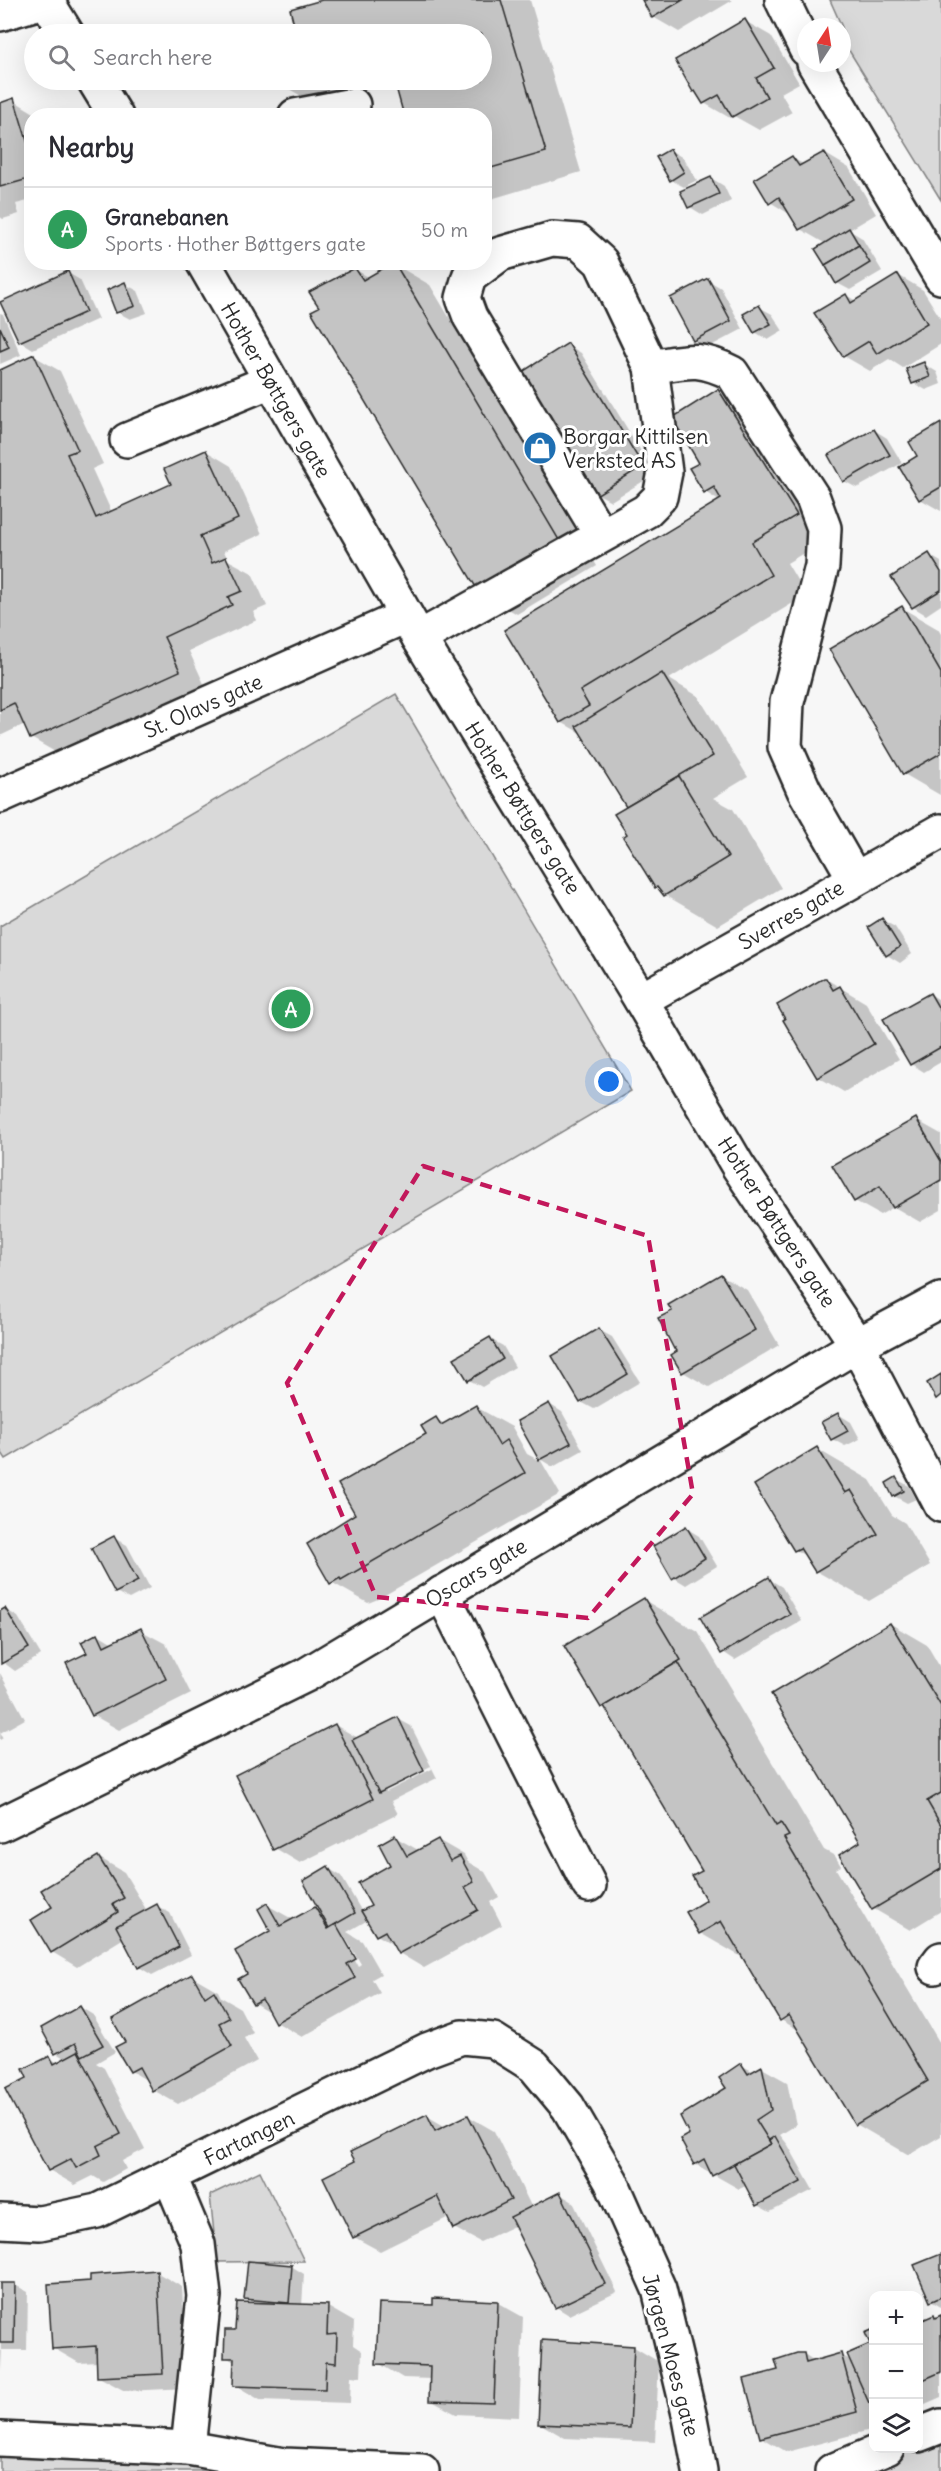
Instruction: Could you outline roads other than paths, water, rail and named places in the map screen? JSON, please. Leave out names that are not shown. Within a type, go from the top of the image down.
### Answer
[{"type":"street","points":[[0,14],[47,0],[61,24]]},
{"type":"street","points":[[782,0],[797,31]]},
{"type":"street","points":[[819,72],[941,277]]},
{"type":"street","points":[[100,90],[111,108]]},
{"type":"street","points":[[337,108],[353,105]]},
{"type":"street","name":"St. Olavs gate","points":[[0,796],[412,627],[601,535],[646,511],[660,497],[665,472],[651,367],[601,262],[578,242],[552,239],[500,254],[492,260]]},
{"type":"street","name":"Hother Bøttgers gate","points":[[207,270],[412,627],[641,1000],[738,1166],[857,1345],[941,1505]]},
{"type":"street","name":"St. Olavs gate","points":[[478,270],[469,277],[463,298],[470,317],[601,535]]},
{"type":"street","points":[[651,367],[692,360],[711,362],[732,373],[813,498],[824,528],[822,566],[787,702],[785,747],[804,790],[855,879]]},
{"type":"street","points":[[127,440],[271,381]]},
{"type":"street","name":"Sverres gate","points":[[641,1000],[941,831]]},
{"type":"street","name":"Oscars gate","points":[[0,1825],[306,1675],[857,1345],[941,1300]]},
{"type":"street","points":[[442,1593],[589,1885]]},
{"type":"street","name":"Fartangen","points":[[0,2221],[40,2223],[97,2211],[427,2050],[462,2037],[493,2040]]},
{"type":"street","name":"Jørgen Moes gate","points":[[493,2040],[534,2066],[568,2107],[611,2181],[658,2289],[690,2418],[700,2471]]},
{"type":"street","points":[[170,2177],[198,2244],[204,2296],[188,2448]]},
{"type":"street","points":[[923,2433],[941,2426]]},
{"type":"street","points":[[0,2439],[188,2448],[284,2465],[422,2471]]},
{"type":"street","points":[[832,2471],[874,2453]]},
{"type":"place","name":"Borgar Kittilsen Verksted AS","points":[[540,448]]},
{"type":"place","name":"Granebanen","points":[[291,1009]]}]
